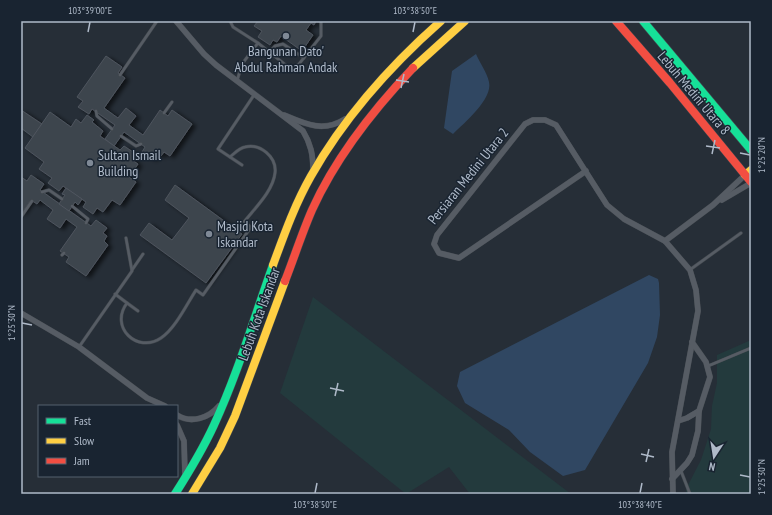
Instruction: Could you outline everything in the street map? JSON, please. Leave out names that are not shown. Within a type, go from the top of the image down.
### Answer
[{"type":"main road","name":"Lebuh Kota Iskandar","points":[[175,494],[185,479],[224,399],[298,204],[313,171],[371,90],[395,63],[441,21]]},
{"type":"main road","name":"Lebuh Kota Iskandar","points":[[192,494],[220,448],[235,416],[312,210],[327,178],[345,148],[383,100],[406,74],[465,21]]},
{"type":"main road","name":"Lebuh Medini Utara 8","points":[[616,21],[748,173],[751,183]]},
{"type":"main road","name":"Lebuh Medini Utara 8","points":[[643,21],[751,150]]},
{"type":"street","points":[[176,21],[204,54],[237,82],[303,131],[310,142],[313,156],[313,171]]},
{"type":"street","points":[[272,109],[307,125],[316,127],[341,122],[355,112]]},
{"type":"street","name":"Persiaran Medini Utara 2","points":[[586,171],[459,258],[439,253],[434,244],[437,234],[526,124],[533,120],[545,120],[556,125],[586,171],[607,205],[624,219],[665,241],[690,270],[696,290],[698,311],[672,452],[672,479],[674,494]]},
{"type":"street","points":[[665,241],[713,205],[748,173]]},
{"type":"street","points":[[713,205],[751,183]]},
{"type":"street","points":[[21,314],[79,347],[147,398],[162,405]]},
{"type":"street","points":[[672,479],[692,455],[696,444],[699,411],[710,377],[708,366],[692,342]]},
{"type":"street","points":[[147,398],[152,405]]},
{"type":"street","points":[[178,416],[193,420],[202,418],[217,409],[224,399]]},
{"type":"street","points":[[678,421],[699,411]]},
{"type":"street","points":[[178,427],[184,441],[186,453],[185,479]]},
{"type":"lane","points":[[120,75],[157,21]]},
{"type":"lane","points":[[230,21],[233,27],[290,68],[296,67],[321,36],[321,21]]},
{"type":"lane","points":[[237,82],[242,64],[258,44]]},
{"type":"lane","points":[[269,53],[275,46],[283,44],[304,58]]},
{"type":"lane","points":[[242,165],[218,149],[254,94]]},
{"type":"lane","points":[[164,113],[172,102]]},
{"type":"lane","points":[[96,112],[97,116],[112,129]]},
{"type":"lane","points":[[121,136],[136,146],[141,144]]},
{"type":"lane","points":[[127,303],[122,310],[121,319],[126,333],[131,339],[148,343],[163,338],[196,290],[203,295],[251,227],[244,222],[271,185],[275,173],[275,166],[267,152],[252,146],[238,149],[230,157]]},
{"type":"lane","points":[[42,192],[49,190],[62,200]]},
{"type":"lane","points":[[21,217],[32,201]]},
{"type":"lane","points":[[72,206],[88,218],[86,223]]},
{"type":"lane","points":[[690,270],[741,234]]},
{"type":"lane","points":[[126,238],[132,271]]},
{"type":"lane","points":[[79,347],[143,254]]},
{"type":"lane","points":[[115,294],[138,311]]},
{"type":"lane","points":[[708,366],[751,348]]},
{"type":"lane","points":[[681,470],[690,494]]},
{"type":"green space","points":[[313,297],[571,494],[470,494],[449,467],[406,494],[280,393]]},
{"type":"green space","points":[[751,340],[751,494],[686,494],[686,489],[701,460],[711,429],[712,406],[717,383],[717,355]]},
{"type":"water","points":[[476,54],[489,82],[487,96],[477,110],[453,134],[444,128],[452,71]]},
{"type":"water","points":[[649,275],[658,279],[659,283],[660,315],[657,337],[648,363],[585,470],[563,476],[530,452],[509,430],[465,403],[457,386],[460,372]]},
{"type":"building","name":"Bangunan Dato' Abdul Rahman Andak","points":[[258,21],[316,21],[314,25],[311,23],[306,30],[313,35],[302,51],[281,36],[277,42],[273,40],[270,45],[258,37],[262,31],[254,26]]},
{"type":"building","points":[[106,56],[122,67],[118,73],[125,78],[104,108],[118,118],[126,108],[136,116],[129,125],[143,135],[160,110],[168,116],[172,110],[192,124],[170,156],[164,152],[161,156],[157,153],[153,159],[142,152],[145,147],[124,132],[114,146],[105,139],[115,125],[92,109],[89,114],[78,107],[83,101],[77,97]]},
{"type":"building","points":[[21,110],[42,124],[33,137],[21,128]]},
{"type":"building","name":"Sultan Ismail Building","points":[[50,112],[71,127],[76,119],[81,123],[87,115],[94,120],[92,122],[103,131],[100,136],[120,150],[124,146],[136,154],[132,160],[138,164],[129,177],[136,182],[120,205],[112,200],[103,212],[97,208],[93,214],[83,207],[86,202],[63,186],[59,191],[48,183],[52,178],[39,169],[44,162],[25,148]]},
{"type":"building","points":[[31,175],[44,184],[40,190],[91,226],[96,220],[107,228],[103,233],[107,236],[104,241],[108,245],[86,276],[66,262],[69,257],[60,251],[77,227],[66,219],[60,228],[47,219],[53,210],[40,200],[37,204],[31,200],[21,214],[21,177],[27,181]]},
{"type":"building","name":"Masjid Kota Iskandar","points":[[175,185],[242,234],[206,283],[140,235],[149,223],[172,240],[189,218],[165,200]]},
{"type":"building","points":[[66,188],[82,199],[78,205],[75,202],[69,211],[59,204],[65,195],[62,194]]},
{"type":"traffic: fast","points":[[643,21],[751,150]]},
{"type":"traffic: fast","points":[[175,494],[191,469],[223,405],[273,265]]},
{"type":"traffic: slow","points":[[273,265],[290,220],[305,187],[338,133],[386,74],[441,21]]},
{"type":"traffic: slow","points":[[413,68],[465,21]]},
{"type":"traffic: slow","points":[[745,175],[751,170]]},
{"type":"traffic: slow","points":[[192,494],[220,448],[235,416],[285,281]]},
{"type":"traffic: jam","points":[[616,21],[670,83],[751,182]]},
{"type":"traffic: jam","points":[[285,281],[312,210],[332,171],[370,117],[413,68]]},
{"type":"place","name":"Bangunan Dato' Abdul Rahman Andak","points":[[286,36]]},
{"type":"place","name":"Sultan Ismail Building","points":[[90,163]]},
{"type":"place","name":"Masjid Kota Iskandar","points":[[209,234]]}]
